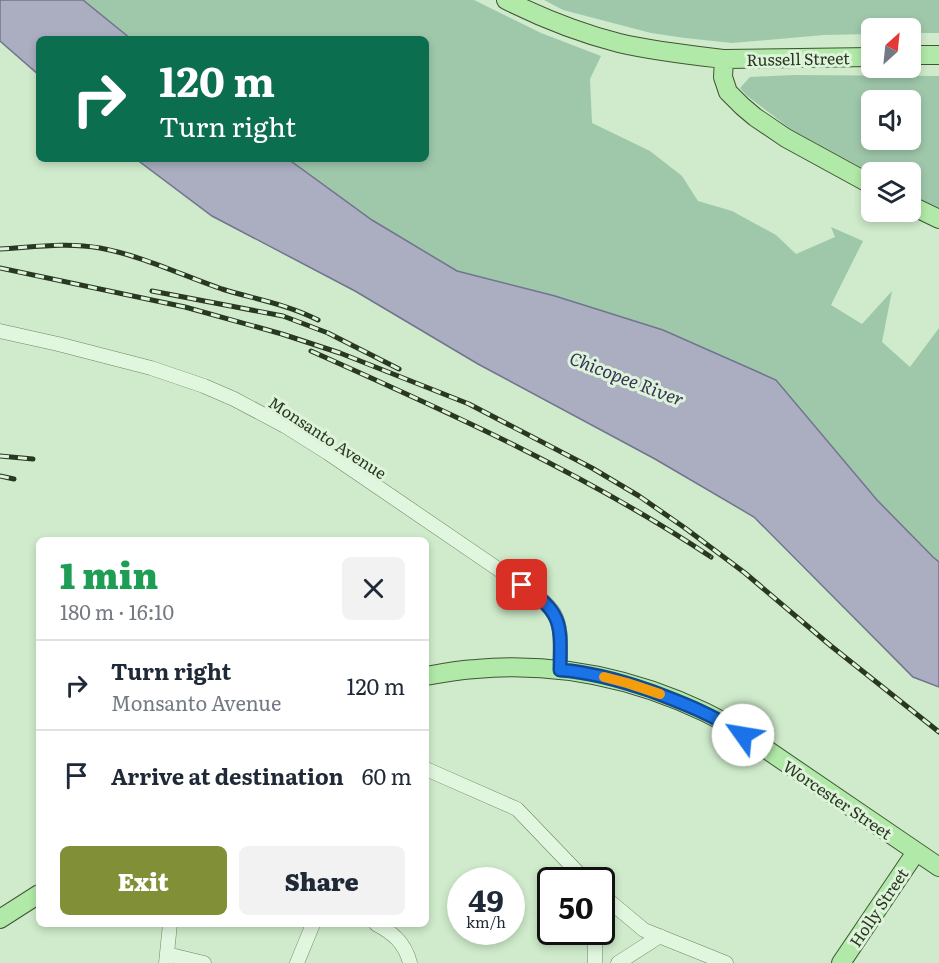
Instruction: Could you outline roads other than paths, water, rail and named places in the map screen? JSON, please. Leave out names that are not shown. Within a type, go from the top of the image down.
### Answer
[{"type":"main road","name":"Russell Street","points":[[506,0],[585,33],[619,43],[661,51],[724,59],[861,57]]},
{"type":"main road","points":[[921,55],[939,55]]},
{"type":"main road","points":[[724,59],[723,77],[728,92],[742,106],[786,138],[861,178]]},
{"type":"main road","points":[[921,210],[939,219]]},
{"type":"main road","name":"Worcester Street","points":[[429,676],[489,668],[560,670],[627,683],[684,703],[732,726],[939,867]]},
{"type":"main road","name":"Holly Street","points":[[841,963],[916,852]]},
{"type":"main road","points":[[0,920],[36,896]]},
{"type":"street","name":"Monsanto Avenue","points":[[0,331],[100,354],[185,379],[234,399],[292,430],[539,597],[551,609],[557,621],[560,635],[560,670]]},
{"type":"street","points":[[429,770],[517,809],[571,867]]},
{"type":"street","points":[[615,906],[644,930],[726,963]]},
{"type":"street","points":[[170,927],[167,958],[204,963]]},
{"type":"street","points":[[297,963],[312,927]]},
{"type":"street","points":[[382,927],[392,932],[407,954],[410,963]]},
{"type":"street","points":[[618,963],[660,936]]},
{"type":"street","points":[[595,945],[595,963]]},
{"type":"water","points":[[0,0],[83,0],[127,36],[36,36],[36,72],[0,41]]},
{"type":"water","name":"Chicopee River","points":[[140,162],[292,162],[372,220],[457,271],[555,296],[663,330],[776,380],[877,500],[939,562],[939,687],[913,677],[754,517],[655,459],[478,364],[355,291],[212,216]]},
{"type":"railway","points":[[0,249],[75,245],[116,251],[318,320]]},
{"type":"railway","points":[[0,268],[185,307],[282,334],[340,353],[469,404],[592,468],[639,496],[685,528],[745,573],[831,646],[939,732]]},
{"type":"railway","points":[[152,291],[283,316],[328,333],[399,369]]},
{"type":"railway","points":[[311,351],[414,397],[566,471],[664,527],[711,557]]},
{"type":"railway","points":[[0,456],[33,459]]},
{"type":"railway","points":[[0,476],[14,479]]}]
